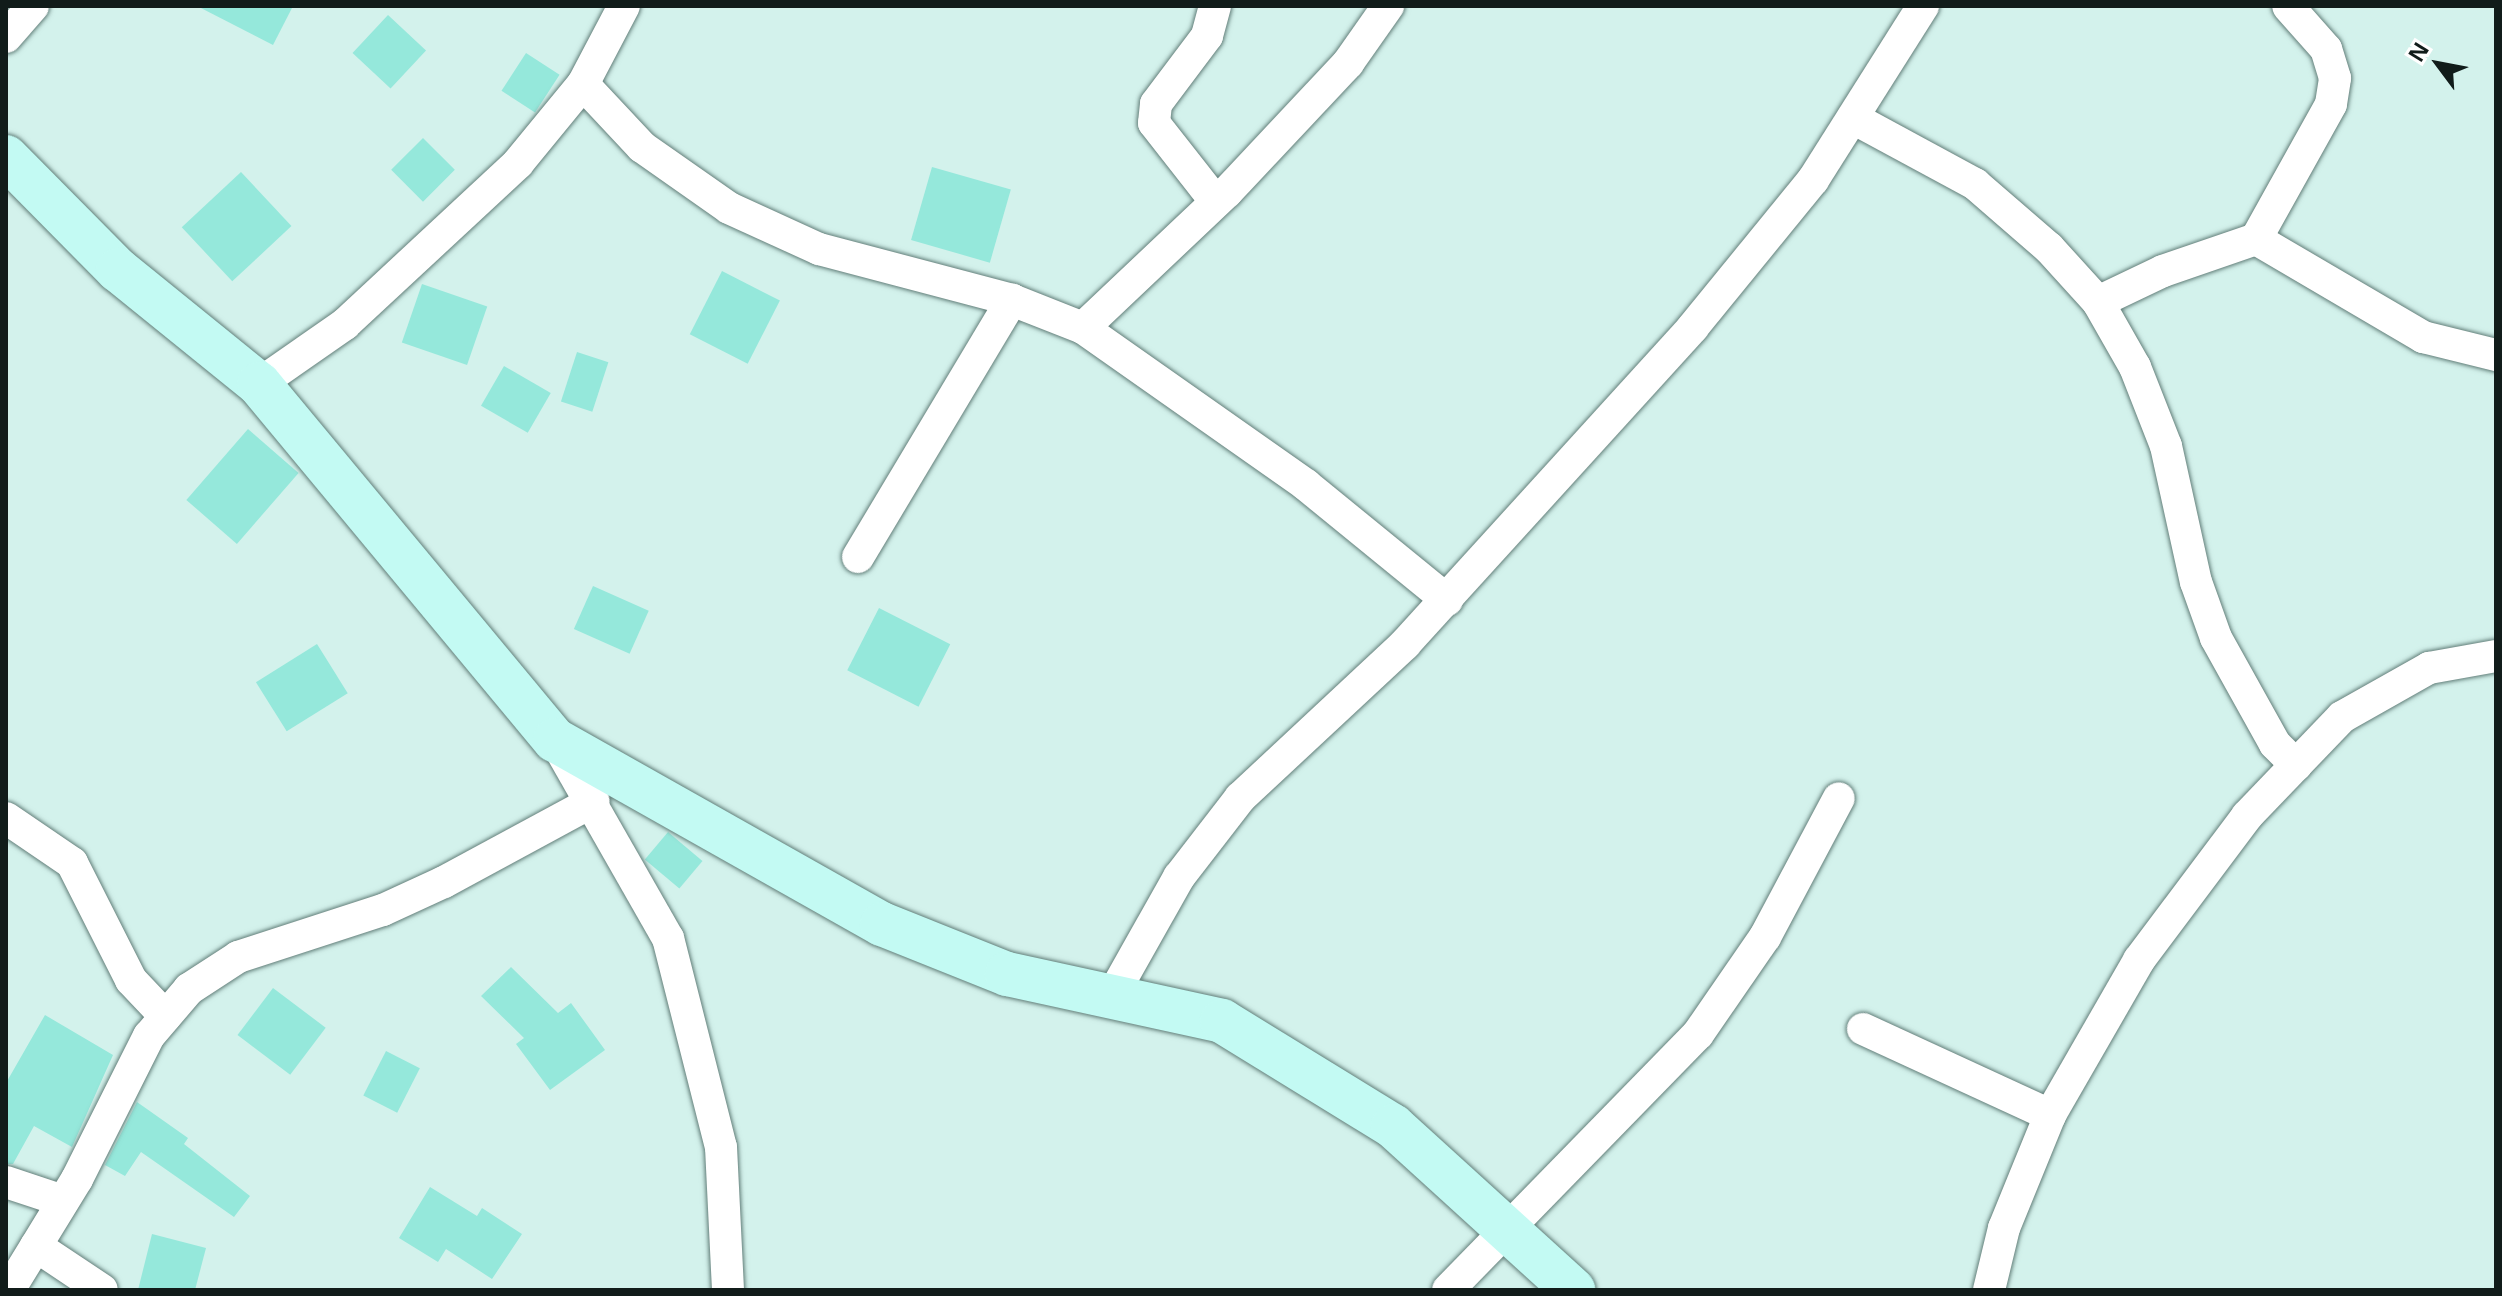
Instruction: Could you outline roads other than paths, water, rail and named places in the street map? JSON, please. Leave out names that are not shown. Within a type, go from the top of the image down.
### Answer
[{"type":"street","points":[[6,37],[33,6]]},
{"type":"street","points":[[259,384],[345,324],[438,241],[518,163],[583,84],[624,6]]},
{"type":"street","points":[[1215,6],[1207,36],[1156,104],[1154,123],[1216,202]]},
{"type":"street","points":[[1083,328],[1216,202],[1348,63],[1388,6]]},
{"type":"street","points":[[1112,996],[1179,877],[1240,798],[1322,728],[1447,600],[1693,327],[1813,180],[1923,6]]},
{"type":"street","points":[[2098,302],[2163,271],[2256,239],[2331,104],[2335,78],[2326,49],[2288,6]]},
{"type":"street","points":[[583,84],[642,147],[729,208],[819,249],[1012,300],[1083,328],[1306,485],[1447,600]]},
{"type":"street","points":[[1853,118],[1975,184],[2049,248],[2098,302],[2135,367],[2166,446],[2196,582],[2216,638],[2275,744],[2296,765]]},
{"type":"street","points":[[6,157],[118,270],[259,384],[555,740],[594,801],[668,938],[721,1147],[728,1290]]},
{"type":"street","points":[[2256,239],[2423,337],[2496,355]]},
{"type":"street","points":[[858,557],[1012,300]]},
{"type":"street","points":[[1989,1290],[2004,1228],[2050,1115],[2139,960],[2247,816],[2342,717],[2429,668],[2496,656]]},
{"type":"street","points":[[555,740],[882,924],[1007,974],[1222,1021],[1311,1072],[1393,1126],[1511,1228],[1573,1290]]},
{"type":"street","points":[[1448,1290],[1698,1034],[1765,937],[1839,798]]},
{"type":"street","points":[[9,1290],[63,1201],[149,1036],[189,989],[238,957],[383,910],[594,801]]},
{"type":"street","points":[[6,818],[72,863],[131,980],[165,1016]]},
{"type":"street","points":[[1863,1029],[2050,1115]]},
{"type":"street","points":[[6,1182],[63,1201]]},
{"type":"street","points":[[36,1246],[102,1290]]}]
